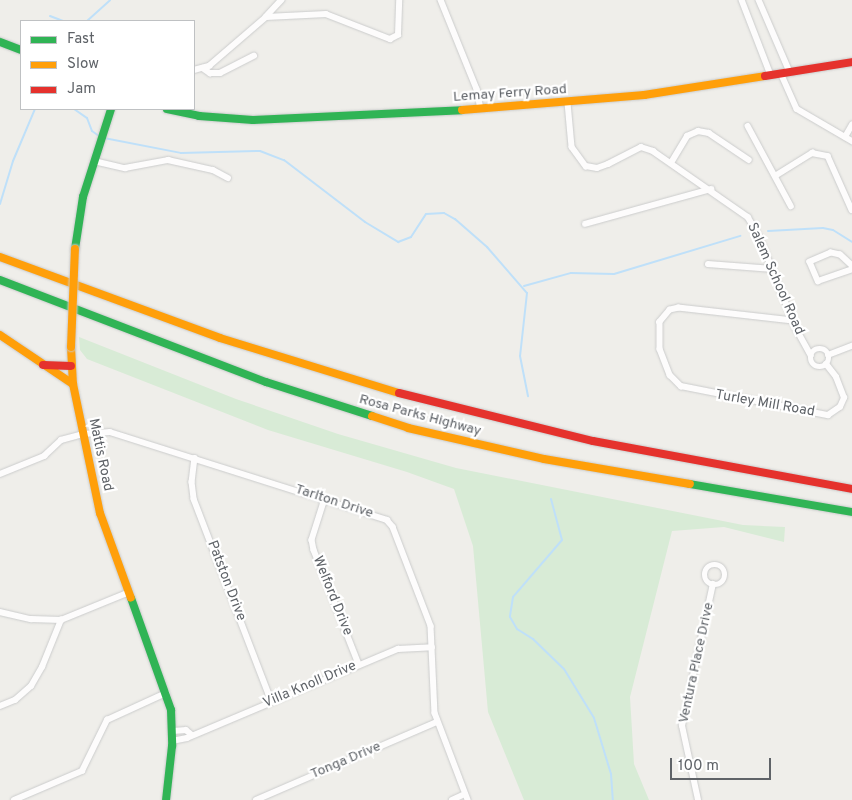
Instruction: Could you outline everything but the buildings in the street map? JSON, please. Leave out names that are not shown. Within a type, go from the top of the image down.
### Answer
[{"type":"main road","points":[[0,42],[20,50]]},
{"type":"main road","name":"Lemay Ferry Road","points":[[172,110],[199,116],[253,120],[568,103],[852,62]]},
{"type":"main road","name":"Mattis Road","points":[[111,110],[80,211],[75,249],[70,347],[71,366],[73,384],[100,513],[127,593],[166,693],[172,731],[166,800]]},
{"type":"main road","name":"Rosa Parks Highway","points":[[0,256],[212,335],[405,394],[613,445],[852,489]]},
{"type":"main road","name":"Rosa Parks Highway","points":[[0,280],[266,382],[408,428],[544,459],[852,512]]},
{"type":"main road","points":[[0,335],[73,384]]},
{"type":"main road","points":[[43,365],[71,366]]},
{"type":"street","points":[[195,70],[203,68],[266,17],[282,0]]},
{"type":"street","points":[[266,17],[326,14],[390,38],[398,35],[399,0]]},
{"type":"street","points":[[441,0],[477,89],[481,109]]},
{"type":"street","points":[[742,0],[771,75]]},
{"type":"street","points":[[759,0],[790,72]]},
{"type":"street","points":[[203,68],[210,73],[220,73],[254,56]]},
{"type":"street","points":[[781,73],[797,109],[852,141]]},
{"type":"street","name":"Salem School Road","points":[[568,103],[572,147],[586,166],[597,168],[641,147],[671,163],[711,189],[748,217],[773,269],[793,320],[811,355]]},
{"type":"street","points":[[845,137],[852,125]]},
{"type":"street","points":[[748,126],[791,206]]},
{"type":"street","points":[[671,163],[687,136],[698,131],[709,133],[749,160]]},
{"type":"street","points":[[775,176],[812,153],[828,156],[852,210]]},
{"type":"street","points":[[94,161],[126,168],[168,160],[213,170],[228,178]]},
{"type":"street","points":[[585,224],[711,189]]},
{"type":"street","points":[[831,253],[840,255],[852,267],[818,281],[810,262],[831,253]]},
{"type":"street","points":[[708,264],[773,269]]},
{"type":"street","name":"Turley Mill Road","points":[[793,320],[679,308],[670,310],[660,322],[660,349],[670,376],[681,386],[695,391],[828,415],[840,408],[842,392],[826,364]]},
{"type":"street","points":[[828,355],[826,364],[814,365],[811,355],[819,349],[828,355],[851,349]]},
{"type":"street","name":"Tarlton Drive","points":[[0,474],[44,456],[61,440],[83,434],[110,432],[325,499],[391,523],[431,626],[437,722],[466,797]]},
{"type":"street","name":"Patston Drive","points":[[195,458],[192,482],[194,499],[272,702]]},
{"type":"street","name":"Welford Drive","points":[[325,499],[313,545],[359,664]]},
{"type":"street","name":"Ventura Place Drive","points":[[698,800],[682,726],[713,584]]},
{"type":"street","points":[[0,612],[31,619],[61,620],[127,593]]},
{"type":"street","points":[[0,706],[15,700],[31,686],[61,620]]},
{"type":"street","name":"Villa Knoll Drive","points":[[172,741],[187,738],[191,734],[398,649],[432,647]]},
{"type":"street","points":[[14,800],[82,771],[92,756],[107,720],[166,693]]},
{"type":"street","name":"Tonga Drive","points":[[256,800],[437,722]]},
{"type":"street","points":[[172,731],[186,730],[191,734]]},
{"type":"street","points":[[452,800],[466,797]]},
{"type":"green space","points":[[79,337],[236,399],[338,434],[456,468],[743,525],[785,527],[784,542],[724,527],[672,531],[630,697],[634,764],[649,800],[524,800],[488,712],[473,546],[454,489],[407,472],[268,430],[87,359],[80,350]]},
{"type":"waterway","points":[[88,20],[110,0]]},
{"type":"waterway","points":[[50,16],[60,20]]},
{"type":"waterway","points":[[0,204],[13,161],[35,110]]},
{"type":"waterway","points":[[75,110],[87,118],[92,131],[99,136]]},
{"type":"waterway","points":[[104,138],[181,153],[260,151],[284,160],[365,222],[398,242],[411,237],[426,214],[444,213],[455,219],[487,247],[527,293],[520,356],[528,396]]},
{"type":"waterway","points":[[768,231],[823,228],[833,230],[852,242]]},
{"type":"waterway","points":[[524,286],[571,273],[614,274],[740,236]]},
{"type":"waterway","points":[[551,499],[562,540],[513,597],[510,617],[517,629],[533,639],[564,669],[594,718],[611,774],[613,800]]},
{"type":"traffic: fast","points":[[0,42],[20,50]]},
{"type":"traffic: fast","points":[[75,249],[83,197],[111,110]]},
{"type":"traffic: fast","points":[[172,110],[199,116],[253,120],[462,110]]},
{"type":"traffic: fast","points":[[0,280],[266,382],[372,416]]},
{"type":"traffic: fast","points":[[690,484],[852,512]]},
{"type":"traffic: fast","points":[[131,598],[171,710],[172,746],[166,800]]},
{"type":"traffic: slow","points":[[462,110],[644,95],[765,76]]},
{"type":"traffic: slow","points":[[71,347],[75,249]]},
{"type":"traffic: slow","points":[[0,257],[220,338],[399,393]]},
{"type":"traffic: slow","points":[[0,335],[73,384]]},
{"type":"traffic: slow","points":[[71,347],[73,384],[100,513],[131,598]]},
{"type":"traffic: slow","points":[[372,416],[408,428],[544,459],[690,484]]},
{"type":"traffic: jam","points":[[765,76],[852,62]]},
{"type":"traffic: jam","points":[[43,365],[71,366]]},
{"type":"traffic: jam","points":[[399,393],[593,441],[852,489]]}]
